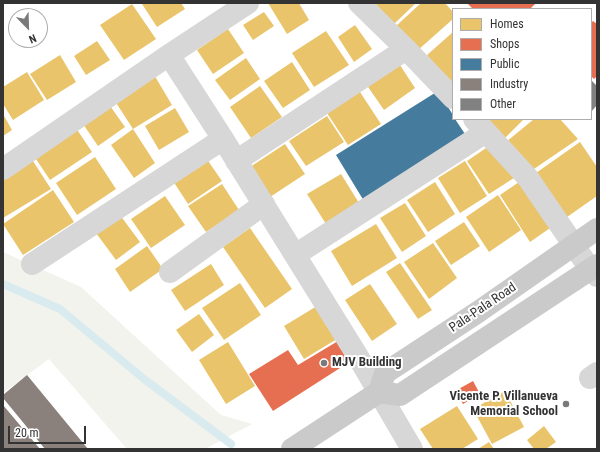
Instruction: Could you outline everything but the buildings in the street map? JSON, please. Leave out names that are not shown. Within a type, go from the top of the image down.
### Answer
[{"type":"main road","name":"Pala-Pala Road","points":[[595,270],[400,395],[379,392],[385,373],[478,312],[597,230]]},
{"type":"main road","points":[[300,447],[379,392]]},
{"type":"street","points":[[3,168],[248,3]]},
{"type":"street","points":[[359,3],[406,48],[452,97]]},
{"type":"street","points":[[236,161],[406,48]]},
{"type":"street","points":[[169,55],[264,204],[379,392],[412,449]]},
{"type":"street","points":[[295,255],[480,125],[528,178],[574,245],[595,270]]},
{"type":"street","points":[[32,264],[223,139]]},
{"type":"street","points":[[170,272],[264,204]]},
{"type":"shaded area","points":[[3,252],[81,287],[221,415],[252,424],[205,449],[127,449],[49,359],[3,393]]},
{"type":"waterway","points":[[3,284],[60,309],[144,379],[231,444]]},
{"type":"place","name":"MJV Building","points":[[324,363]]},
{"type":"place","name":"Vicente P. Villanueva Memorial School","points":[[566,404]]}]
